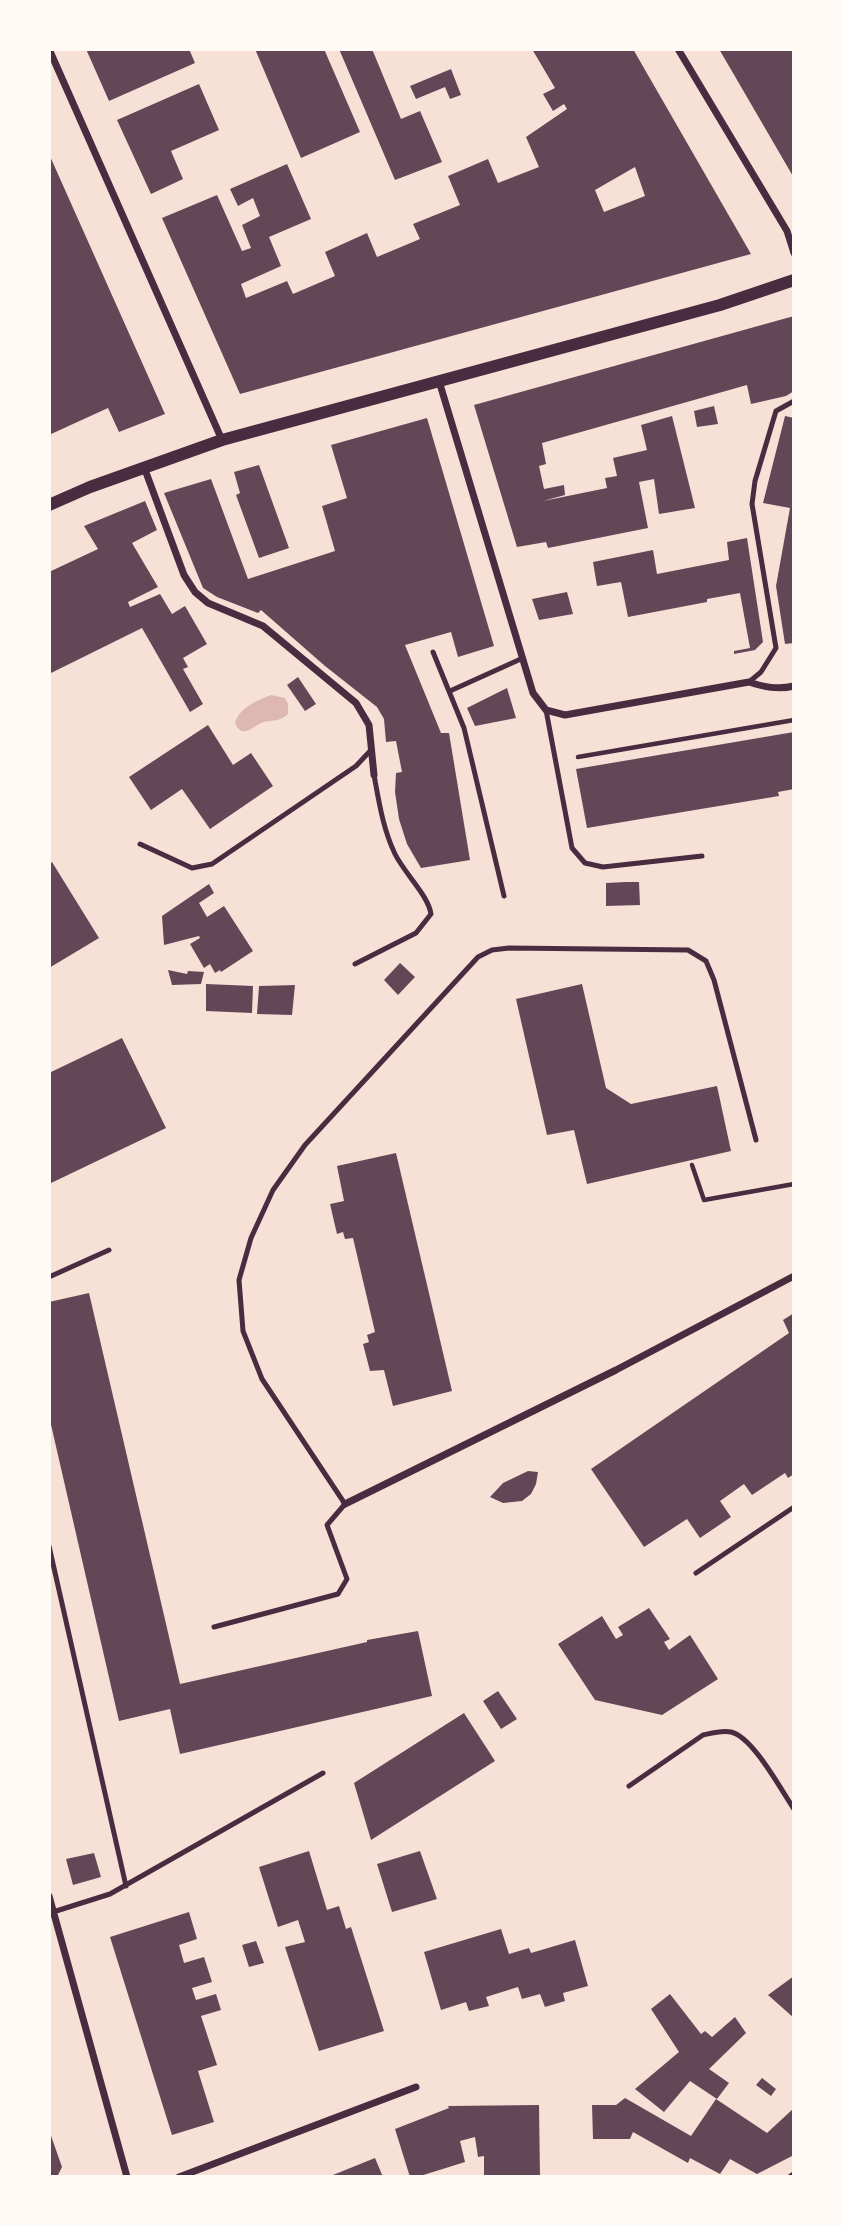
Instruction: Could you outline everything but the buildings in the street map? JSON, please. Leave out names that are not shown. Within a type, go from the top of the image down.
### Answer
[{"type":"street","points":[[49,49],[222,440]]},
{"type":"street","points":[[678,49],[787,231],[794,253]]},
{"type":"street","points":[[49,505],[144,467],[222,440],[720,305],[794,281]]},
{"type":"street","points":[[439,381],[533,693],[546,710],[565,715],[749,682],[767,688],[783,689],[794,686]]},
{"type":"street","points":[[144,467],[184,575],[195,592],[208,603],[263,626],[356,703],[369,725],[374,775]]},
{"type":"street","points":[[345,1504],[616,1370],[794,1276]]},
{"type":"street","points":[[49,1896],[127,2177]]},
{"type":"street","points":[[179,2177],[416,2087]]},
{"type":"lane","points":[[749,682],[761,672],[776,648],[752,504],[755,481],[776,411],[794,401]]},
{"type":"lane","points":[[433,652],[464,728],[504,896]]},
{"type":"lane","points":[[450,691],[523,659]]},
{"type":"lane","points":[[546,710],[572,848],[585,863],[603,867],[702,856]]},
{"type":"lane","points":[[140,844],[192,868],[212,864],[356,766],[371,750]]},
{"type":"lane","points":[[355,964],[416,933],[431,914],[429,902],[410,880],[394,853],[383,823],[374,775]]},
{"type":"lane","points":[[214,1627],[338,1594],[347,1579],[327,1525],[345,1504],[262,1378],[243,1331],[239,1280],[251,1238],[273,1190],[305,1145],[478,957],[492,950],[509,948],[688,950],[706,961],[714,980],[755,1140]]},
{"type":"lane","points":[[49,1277],[108,1250]]},
{"type":"lane","points":[[696,1573],[794,1507]]},
{"type":"lane","points":[[49,1546],[126,1886]]},
{"type":"lane","points":[[629,1786],[703,1735],[733,1732],[749,1743],[794,1809]]},
{"type":"lane","points":[[53,1912],[110,1894],[126,1886],[323,1773]]},
{"type":"path","points":[[556,761],[794,720]]},
{"type":"path","points":[[692,1165],[704,1200],[794,1184]]},
{"type":"shaded area","points":[[271,695],[285,698],[288,714],[285,717],[261,723],[247,731],[238,728],[235,723],[240,713]]}]
